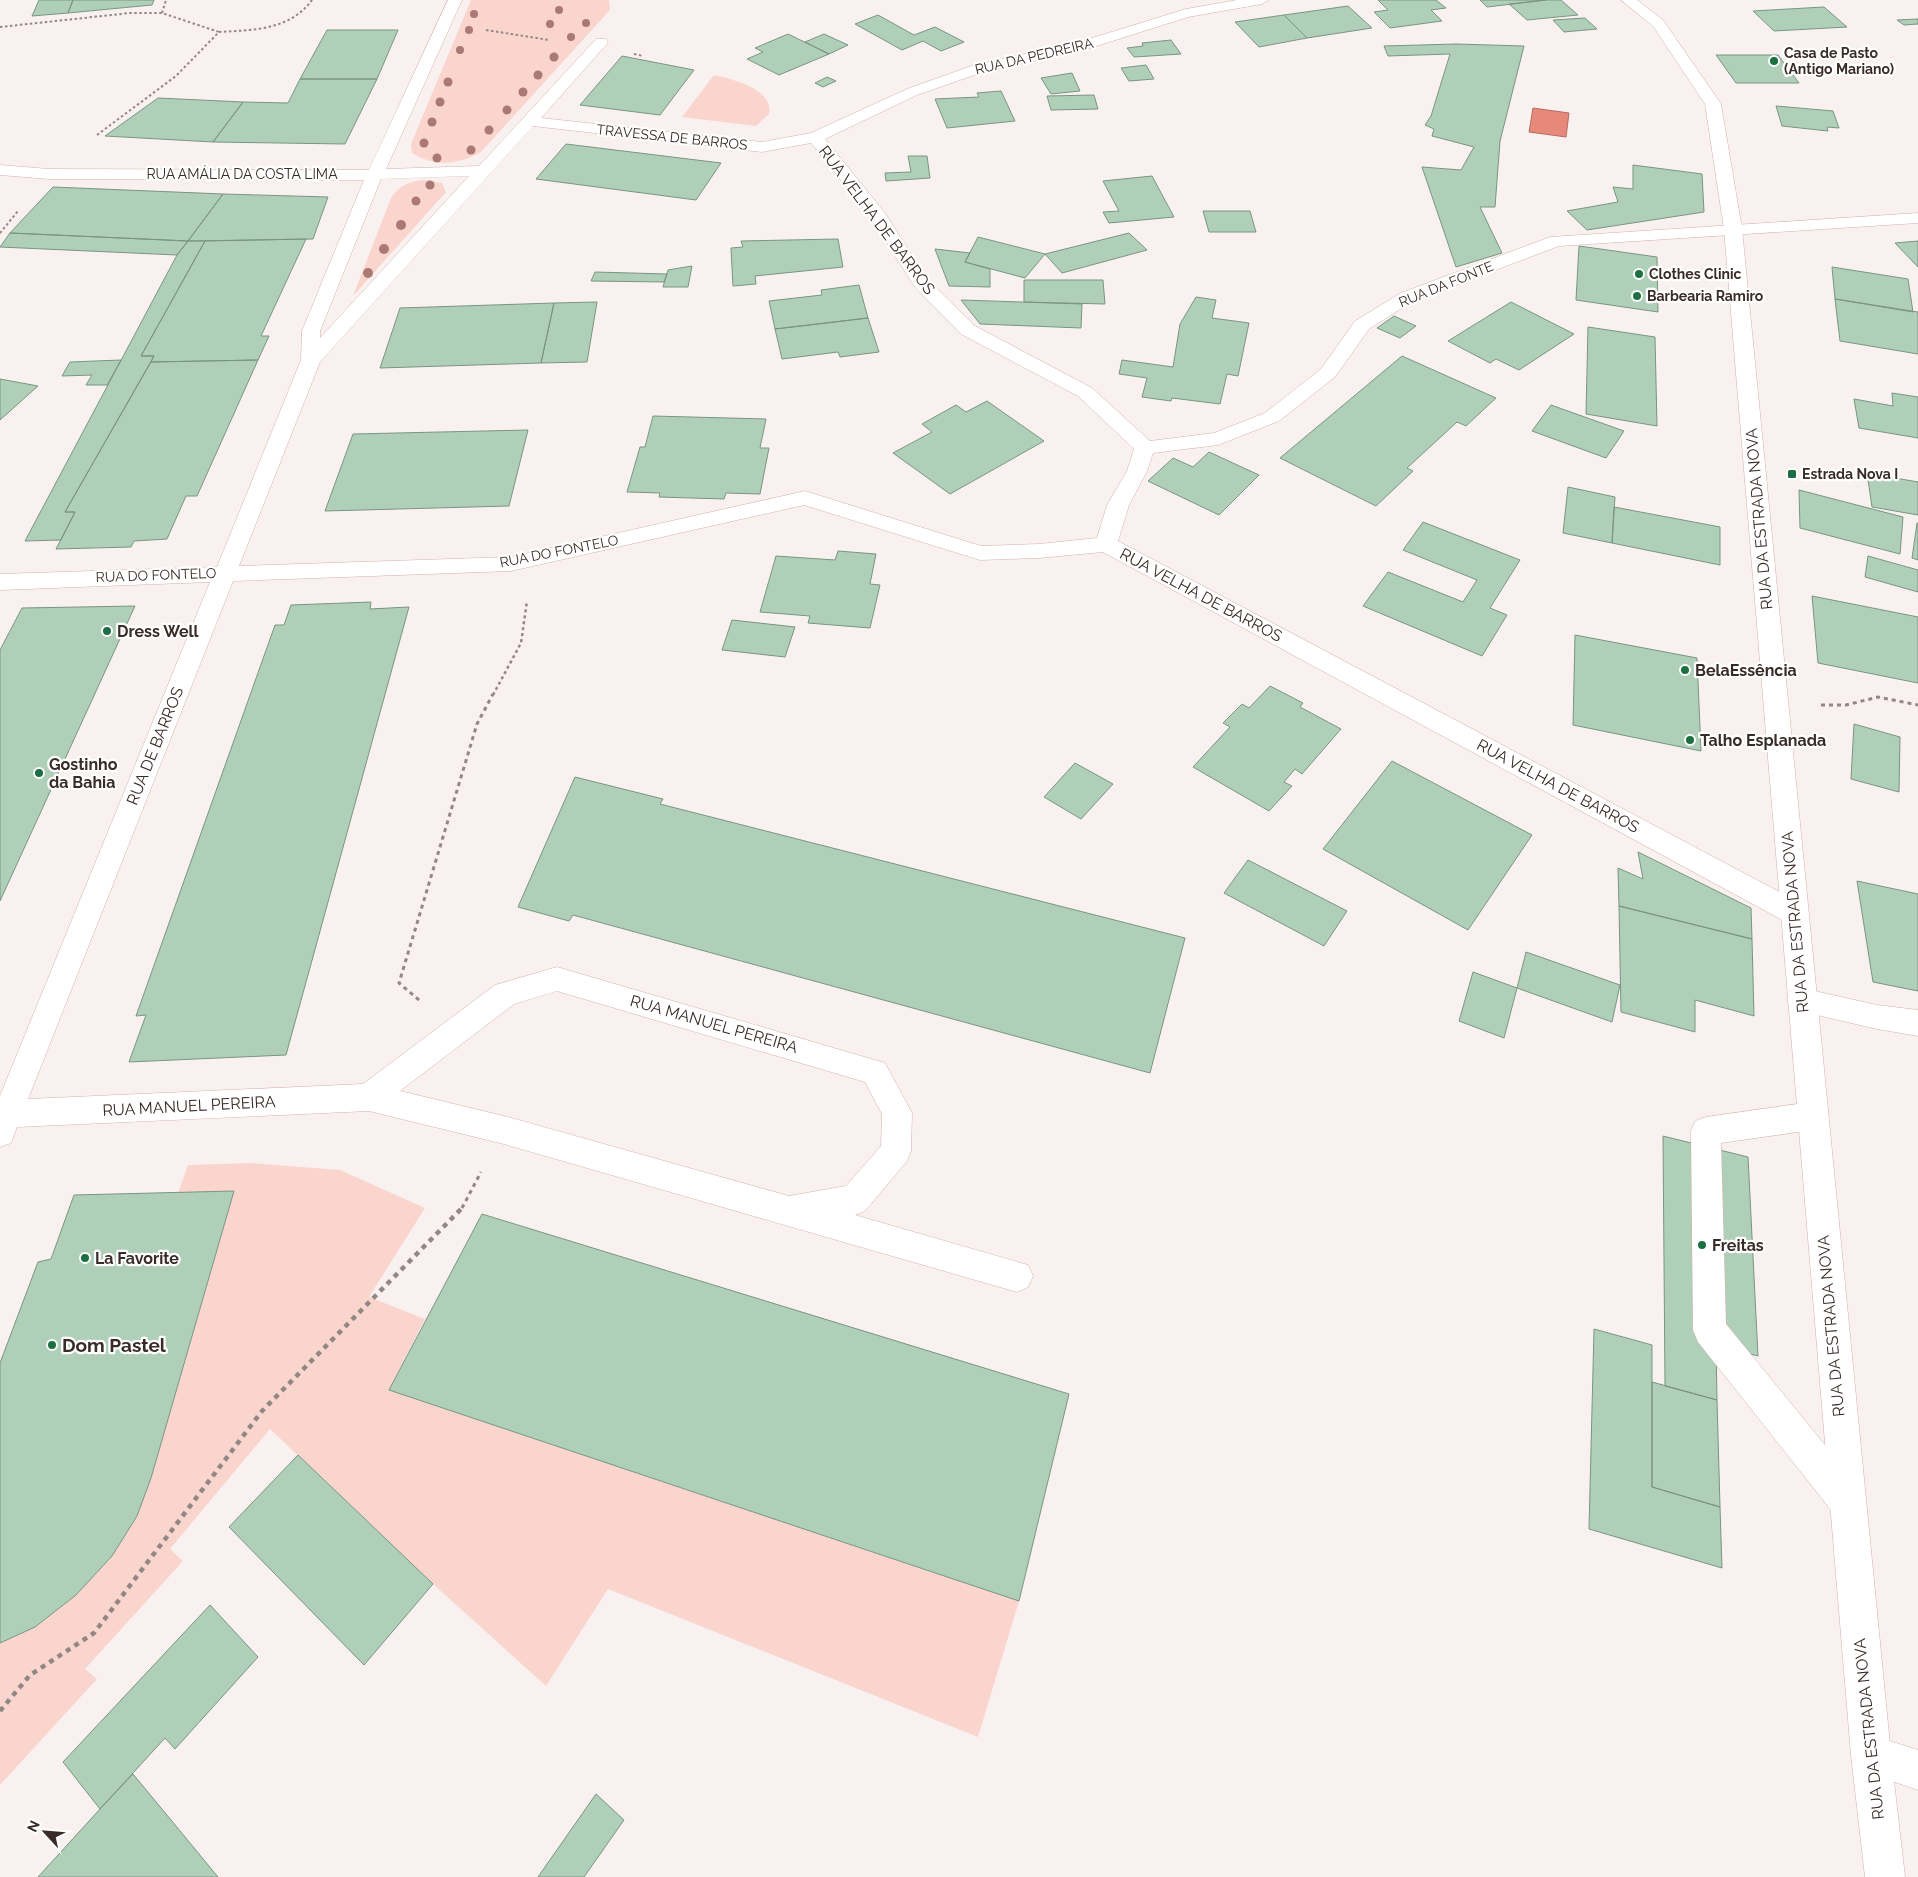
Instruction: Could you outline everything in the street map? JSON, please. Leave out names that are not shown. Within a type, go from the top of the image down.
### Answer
[{"type":"street","points":[[311,360],[312,331],[375,174],[455,0]]},
{"type":"street","name":"RUA DA PEDREIRA","points":[[815,137],[912,92],[980,68],[1079,47],[1186,13],[1262,0]]},
{"type":"street","name":"RUA DA ESTRADA NOVA","points":[[1628,0],[1658,23],[1713,104],[1733,229],[1801,1000],[1871,1755],[1885,1877]]},
{"type":"street","points":[[311,360],[598,45]]},
{"type":"street","name":"TRAVESSA DE BARROS","points":[[529,121],[762,147],[815,137]]},
{"type":"street","name":"RUA VELHA DE BARROS","points":[[815,137],[879,217],[920,282],[968,330],[1085,392],[1145,448],[1137,471],[1118,506],[1106,544],[1794,913]]},
{"type":"street","name":"RUA AMÁLIA DA COSTA LIMA","points":[[0,170],[65,173],[375,174],[483,171]]},
{"type":"street","name":"RUA DA FONTE","points":[[1145,448],[1218,439],[1272,417],[1328,373],[1362,325],[1407,297],[1556,241],[1918,218]]},
{"type":"street","name":"RUA DE BARROS","points":[[4,1124],[311,360]]},
{"type":"street","name":"RUA DO FONTELO","points":[[0,582],[225,572],[510,564],[805,498],[980,553],[1039,551],[1106,544]]},
{"type":"street","name":"RUA MANUEL PEREIRA","points":[[369,1097],[505,994],[558,979],[876,1072],[897,1113],[896,1151],[854,1200],[785,1210]]},
{"type":"street","points":[[1801,1000],[1878,1017],[1918,1023]]},
{"type":"street","name":"RUA MANUEL PEREIRA","points":[[4,1124],[369,1097],[504,1130],[1017,1276]]},
{"type":"street","points":[[1812,1116],[1706,1131],[1710,1330],[1848,1502]]},
{"type":"street","points":[[1871,1755],[1918,1770]]},
{"type":"path","points":[[162,13],[166,0]]},
{"type":"path","points":[[0,27],[121,14],[162,13],[219,32],[247,30],[294,19],[307,10],[312,0]]},
{"type":"path","points":[[446,23],[598,45]]},
{"type":"path","points":[[65,173],[80,149],[106,126],[176,76],[219,32]]},
{"type":"path","points":[[454,1032],[399,983],[477,724],[521,642],[534,559]]},
{"type":"path","points":[[1775,697],[1828,706],[1846,705],[1878,697],[1918,705]]},
{"type":"path","points":[[0,1711],[30,1675],[94,1633],[262,1411],[462,1209],[504,1130]]},
{"type":"shaded area","points":[[471,0],[609,0],[610,10],[481,152],[455,162],[429,161],[412,153],[411,144]]},
{"type":"shaded area","points":[[714,75],[731,79],[759,92],[769,105],[769,114],[756,126],[682,117]]},
{"type":"shaded area","points":[[1533,108],[1569,113],[1566,137],[1529,132]]},
{"type":"shaded area","points":[[425,180],[442,183],[446,192],[353,296],[391,198],[405,184]]},
{"type":"shaded area","points":[[252,1163],[340,1170],[425,1208],[369,1297],[425,1319],[389,1390],[1019,1601],[978,1737],[608,1589],[546,1686],[433,1584],[270,1429],[170,1549],[183,1561],[85,1669],[97,1679],[0,1785],[0,1643],[35,1627],[76,1595],[112,1556],[137,1516],[151,1478],[234,1191],[178,1193],[188,1165]]},
{"type":"building","points":[[39,0],[73,0],[68,13],[32,16]]},
{"type":"building","points":[[73,0],[154,0],[152,5],[68,13]]},
{"type":"building","points":[[1378,0],[1436,0],[1446,8],[1431,10],[1442,21],[1390,28],[1374,12],[1388,10]]},
{"type":"building","points":[[1480,0],[1546,0],[1487,7]]},
{"type":"building","points":[[1561,0],[1578,15],[1527,20],[1509,4]]},
{"type":"building","points":[[1348,6],[1372,28],[1307,38],[1284,15]]},
{"type":"building","points":[[1824,7],[1847,27],[1774,31],[1753,11]]},
{"type":"building","points":[[878,15],[914,35],[935,27],[964,42],[941,51],[923,41],[902,50],[855,24]]},
{"type":"building","points":[[1284,15],[1307,38],[1259,47],[1235,22]]},
{"type":"building","points":[[1585,18],[1597,29],[1564,32],[1553,20]]},
{"type":"building","points":[[1918,19],[1918,24],[1904,25],[1897,20]]},
{"type":"building","points":[[327,30],[398,30],[377,79],[300,79]]},
{"type":"building","points":[[788,34],[829,54],[779,75],[747,59],[763,52],[755,48]]},
{"type":"building","points":[[824,34],[848,45],[829,54],[805,42]]},
{"type":"building","points":[[1171,40],[1181,54],[1134,57],[1127,48],[1143,46],[1142,43]]},
{"type":"building","points":[[1456,44],[1524,46],[1500,141],[1495,207],[1480,207],[1502,253],[1456,267],[1422,167],[1461,170],[1474,147],[1432,136],[1434,129],[1425,125],[1431,116],[1450,54],[1388,56],[1384,46]]},
{"type":"building","points":[[1716,55],[1778,55],[1799,83],[1736,83]]},
{"type":"building","points":[[622,56],[694,70],[660,115],[580,105]]},
{"type":"building","points":[[1146,65],[1154,79],[1129,81],[1121,68]]},
{"type":"building","points":[[1072,73],[1080,91],[1051,94],[1041,78]]},
{"type":"building","points":[[827,77],[836,81],[823,87],[815,83]]},
{"type":"building","points":[[300,79],[377,79],[345,144],[213,142],[243,102],[288,103]]},
{"type":"building","points":[[1001,91],[1015,121],[947,128],[935,99],[979,97],[977,93]]},
{"type":"building","points":[[1094,95],[1098,109],[1051,110],[1047,96]]},
{"type":"building","points":[[158,98],[243,102],[213,142],[105,136]]},
{"type":"building","points":[[1776,106],[1833,111],[1839,128],[1827,127],[1828,131],[1782,126]]},
{"type":"building","points":[[566,144],[721,163],[696,200],[536,179]]},
{"type":"building","points":[[908,156],[927,156],[930,178],[886,181],[885,173],[911,172]]},
{"type":"building","points":[[1633,165],[1702,174],[1704,212],[1587,230],[1567,211],[1618,202],[1613,187],[1633,189]]},
{"type":"building","points":[[1152,176],[1174,217],[1109,223],[1103,212],[1119,211],[1103,181]]},
{"type":"building","points":[[53,187],[223,194],[188,241],[10,233]]},
{"type":"building","points":[[223,194],[328,197],[313,239],[188,241]]},
{"type":"building","points":[[1203,211],[1250,211],[1256,232],[1209,232]]},
{"type":"building","points":[[10,233],[188,241],[177,255],[0,247]]},
{"type":"building","points":[[1129,233],[1147,250],[1062,273],[1045,254]]},
{"type":"building","points":[[978,237],[1045,254],[1025,278],[965,262]]},
{"type":"building","points":[[306,239],[261,336],[269,336],[258,360],[151,362],[154,356],[141,356],[205,241]]},
{"type":"building","points":[[838,239],[843,267],[755,276],[756,284],[733,286],[731,248],[743,247],[741,241]]},
{"type":"building","points":[[188,241],[205,241],[141,356],[154,356],[65,512],[75,512],[61,540],[25,541],[177,255]]},
{"type":"building","points":[[1918,241],[1918,267],[1895,243]]},
{"type":"building","points":[[1579,246],[1657,257],[1658,312],[1576,300]]},
{"type":"building","points":[[935,249],[970,253],[965,262],[990,269],[990,287],[949,286]]},
{"type":"building","points":[[692,266],[688,287],[663,287],[668,270]]},
{"type":"building","points":[[1832,267],[1908,279],[1913,312],[1835,299]]},
{"type":"building","points":[[595,272],[667,274],[664,282],[591,281]]},
{"type":"building","points":[[1024,280],[1103,280],[1105,304],[1024,302]]},
{"type":"building","points":[[859,285],[868,318],[775,329],[769,301],[822,295],[821,290]]},
{"type":"building","points":[[1196,297],[1216,300],[1212,318],[1249,323],[1238,376],[1227,374],[1220,404],[1172,398],[1171,401],[1142,397],[1147,378],[1119,374],[1122,360],[1173,367],[1180,324]]},
{"type":"building","points":[[1835,299],[1918,312],[1918,354],[1840,341]]},
{"type":"building","points":[[961,300],[1082,304],[1081,328],[980,324]]},
{"type":"building","points":[[597,302],[587,362],[541,363],[554,303]]},
{"type":"building","points":[[1511,302],[1574,334],[1519,370],[1496,359],[1490,363],[1448,341]]},
{"type":"building","points":[[554,303],[541,363],[380,368],[400,308]]},
{"type":"building","points":[[1394,316],[1416,326],[1400,338],[1377,328]]},
{"type":"building","points":[[868,318],[879,352],[840,357],[838,352],[782,359],[775,329]]},
{"type":"building","points":[[1588,327],[1655,337],[1657,426],[1586,414]]},
{"type":"building","points":[[1402,356],[1496,398],[1466,426],[1457,422],[1407,468],[1413,471],[1376,506],[1280,458]]},
{"type":"building","points":[[121,360],[107,385],[86,385],[92,375],[62,376],[70,362]]},
{"type":"building","points":[[258,360],[197,496],[186,496],[167,539],[134,541],[131,547],[56,549],[75,512],[65,512],[151,362]]},
{"type":"building","points":[[0,379],[38,386],[0,420]]},
{"type":"building","points":[[1892,393],[1918,397],[1918,438],[1859,428],[1854,399],[1893,406]]},
{"type":"building","points":[[987,401],[1044,441],[950,494],[893,453],[932,432],[922,424],[956,405],[966,412]]},
{"type":"building","points":[[1551,405],[1624,431],[1606,458],[1532,431]]},
{"type":"building","points":[[653,416],[766,419],[760,448],[769,448],[760,494],[726,493],[724,499],[659,497],[660,493],[627,492],[640,447],[645,447]]},
{"type":"building","points":[[528,430],[509,506],[325,511],[353,434]]},
{"type":"building","points":[[1209,452],[1259,475],[1219,515],[1148,481],[1173,458],[1193,467]]},
{"type":"building","points":[[1867,473],[1918,482],[1918,515],[1872,507]]},
{"type":"building","points":[[1568,487],[1615,497],[1612,543],[1563,533]]},
{"type":"building","points":[[1799,490],[1903,517],[1900,554],[1800,528]]},
{"type":"building","points":[[1614,507],[1720,527],[1720,565],[1612,543]]},
{"type":"building","points":[[1423,522],[1520,560],[1490,608],[1507,615],[1482,656],[1363,606],[1388,572],[1463,602],[1477,580],[1403,550]]},
{"type":"building","points":[[1918,523],[1918,560],[1912,558]]},
{"type":"building","points":[[838,551],[876,554],[870,584],[880,585],[870,628],[808,623],[810,616],[760,612],[776,556],[835,560]]},
{"type":"building","points":[[1868,556],[1918,570],[1918,592],[1865,577]]},
{"type":"building","points":[[1812,596],[1918,617],[1918,683],[1818,663]]},
{"type":"building","points":[[371,602],[370,609],[409,607],[286,1055],[129,1062],[146,1015],[136,1016],[275,625],[284,625],[291,605]]},
{"type":"building","points":[[135,606],[0,901],[0,650],[22,608]]},
{"type":"building","points":[[732,620],[795,627],[785,657],[722,650]]},
{"type":"building","points":[[1575,635],[1697,658],[1701,751],[1573,725]]},
{"type":"building","points":[[1270,686],[1303,703],[1300,707],[1341,729],[1302,774],[1295,769],[1284,782],[1292,786],[1269,811],[1193,767],[1230,727],[1223,723],[1242,704],[1249,708]]},
{"type":"building","points":[[1854,724],[1900,737],[1899,792],[1851,779]]},
{"type":"building","points":[[1392,761],[1532,835],[1468,930],[1323,849]]},
{"type":"building","points":[[1075,763],[1113,784],[1081,819],[1044,797]]},
{"type":"building","points":[[575,777],[663,799],[660,804],[1185,938],[1150,1073],[573,915],[569,921],[518,907]]},
{"type":"building","points":[[1638,852],[1751,908],[1752,939],[1619,906],[1618,868],[1643,879]]},
{"type":"building","points":[[1248,860],[1347,911],[1324,946],[1224,893]]},
{"type":"building","points":[[1857,881],[1918,894],[1918,991],[1873,982]]},
{"type":"building","points":[[1619,906],[1752,939],[1754,1016],[1695,1000],[1695,1032],[1621,1012]]},
{"type":"building","points":[[1526,952],[1620,985],[1612,1022],[1517,988]]},
{"type":"building","points":[[1473,972],[1517,988],[1504,1038],[1459,1021]]},
{"type":"building","points":[[1663,1136],[1748,1157],[1758,1356],[1716,1345],[1717,1400],[1665,1386]]},
{"type":"building","points":[[234,1191],[151,1478],[137,1516],[112,1556],[76,1595],[35,1627],[0,1643],[0,1363],[38,1262],[51,1259],[74,1195]]},
{"type":"building","points":[[482,1214],[1069,1394],[1019,1601],[389,1390]]},
{"type":"building","points":[[1594,1329],[1652,1345],[1652,1487],[1720,1507],[1722,1568],[1589,1529]]},
{"type":"building","points":[[1652,1382],[1717,1400],[1720,1507],[1652,1487]]},
{"type":"building","points":[[298,1455],[433,1584],[364,1665],[229,1527]]},
{"type":"building","points":[[210,1605],[258,1657],[175,1749],[165,1738],[100,1809],[63,1762]]},
{"type":"building","points":[[133,1774],[218,1877],[38,1877],[100,1809]]},
{"type":"building","points":[[596,1794],[624,1820],[584,1877],[538,1877]]},
{"type":"place","name":"Casa de Pasto (Antigo Mariano)","points":[[1774,61]]},
{"type":"place","name":"Clothes Clinic","points":[[1639,274]]},
{"type":"place","name":"Barbearia Ramiro","points":[[1637,296]]},
{"type":"place","name":"Estrada Nova I","points":[[1792,474]]},
{"type":"place","name":"Dress Well","points":[[107,631]]},
{"type":"place","name":"BelaEssência","points":[[1685,670]]},
{"type":"place","name":"Talho Esplanada","points":[[1690,740]]},
{"type":"place","name":"Gostinho da Bahia","points":[[39,773]]},
{"type":"place","name":"Freitas","points":[[1702,1245]]},
{"type":"place","name":"La Favorite","points":[[85,1258]]},
{"type":"place","name":"Dom Pastel","points":[[52,1345]]}]
